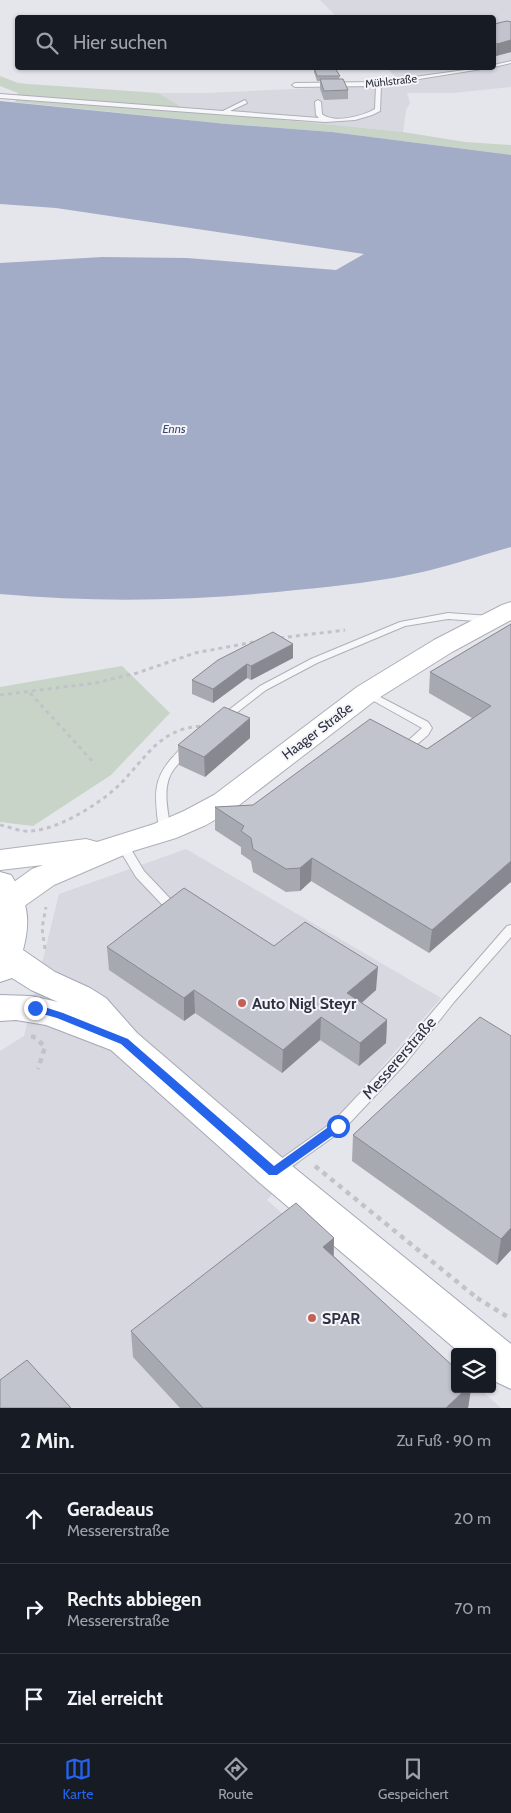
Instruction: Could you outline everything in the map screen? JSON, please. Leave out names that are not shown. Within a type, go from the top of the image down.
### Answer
[{"type":"street","name":"Haager Straße","points":[[4,892],[122,844],[165,831],[224,802],[367,693],[410,665],[502,615]]},
{"type":"street","name":"Haager Straße","points":[[0,860],[122,844]]},
{"type":"street","points":[[4,892],[12,928],[4,962],[18,964],[43,981],[78,997],[94,1007],[125,1042],[286,1163],[486,1348]]},
{"type":"street","points":[[0,1008],[15,1006],[35,1008],[60,1015],[125,1042]]},
{"type":"street","points":[[496,1357],[511,1370]]},
{"type":"lane","points":[[496,66],[511,62]]},
{"type":"lane","name":"Mühlstraße","points":[[295,84],[379,84],[473,70]]},
{"type":"lane","points":[[0,96],[325,120],[362,118],[378,110],[379,84]]},
{"type":"lane","points":[[223,113],[245,102]]},
{"type":"lane","points":[[318,102],[319,115],[325,120]]},
{"type":"lane","points":[[210,727],[263,688],[314,661],[403,624],[448,616],[502,615]]},
{"type":"lane","points":[[367,693],[383,700],[424,724],[427,728],[404,751]]},
{"type":"lane","points":[[165,831],[160,781],[171,763],[196,741]]},
{"type":"lane","points":[[122,844],[140,874],[175,911]]},
{"type":"lane","name":"Messererstraße","points":[[286,1163],[338,1126],[400,1060],[511,929]]},
{"type":"path","points":[[272,639],[346,630]]},
{"type":"path","points":[[0,696],[95,684],[137,673],[195,653],[263,640]]},
{"type":"path","points":[[30,692],[95,764]]},
{"type":"path","points":[[0,825],[31,831],[62,822],[87,809],[115,789],[152,746],[174,731],[193,725],[210,727]]},
{"type":"path","points":[[46,952],[42,943],[42,918],[49,899]]},
{"type":"path","points":[[27,1035],[36,1038],[45,1047],[38,1069]]},
{"type":"path","points":[[286,1163],[323,1172],[477,1298]]},
{"type":"shaded area","points":[[320,0],[511,0],[511,87],[453,93],[407,93],[410,103],[406,110],[403,132],[187,110],[158,93],[207,93],[402,84],[389,70],[496,70],[496,15],[335,15]]},
{"type":"shaded area","points":[[186,849],[441,998],[267,1200],[451,1363],[451,1393],[484,1393],[501,1408],[0,1408],[0,1051],[24,1036],[59,894]]},
{"type":"green space","points":[[0,76],[18,83],[158,93],[187,110],[403,132],[465,142],[511,145],[511,155],[332,132],[227,124],[15,102],[18,93],[0,86]]},
{"type":"green space","points":[[122,666],[170,713],[111,775],[33,826],[0,822],[0,687]]},
{"type":"water","name":"Enns","points":[[0,101],[227,124],[332,132],[511,155],[511,547],[395,578],[259,594],[111,600],[0,594],[0,263],[102,257],[187,258],[336,270],[364,254],[56,208],[0,204]]},
{"type":"building","points":[[511,22],[511,40],[496,43],[496,24]]},
{"type":"building","points":[[315,70],[336,70],[340,76],[317,76]]},
{"type":"building","points":[[320,79],[343,79],[348,90],[324,91]]},
{"type":"building","points":[[511,624],[511,861],[432,930],[312,858],[300,868],[286,869],[253,849],[251,838],[241,831],[244,826],[215,807],[253,805],[370,719],[427,749],[491,706],[430,672]]},
{"type":"building","points":[[273,632],[293,644],[251,666],[247,664],[213,689],[192,680],[218,660]]},
{"type":"building","points":[[224,707],[250,718],[204,757],[178,745]]},
{"type":"building","points":[[184,888],[274,946],[305,922],[378,967],[347,993],[387,1020],[360,1043],[321,1017],[283,1050],[194,990],[184,998],[107,947]]},
{"type":"building","points":[[480,1017],[511,1036],[511,1228],[501,1239],[353,1135]]},
{"type":"building","points":[[296,1203],[334,1238],[323,1247],[451,1364],[451,1393],[462,1393],[446,1408],[203,1408],[131,1331]]},
{"type":"building","points":[[27,1360],[71,1408],[0,1408],[0,1380]]},
{"type":"place","name":"Auto Nigl Steyr","points":[[242,1003]]},
{"type":"place","name":"SPAR","points":[[312,1318]]},
{"type":"route","points":[[35,1008],[60,1015],[125,1042],[273,1172],[338,1126]]}]
